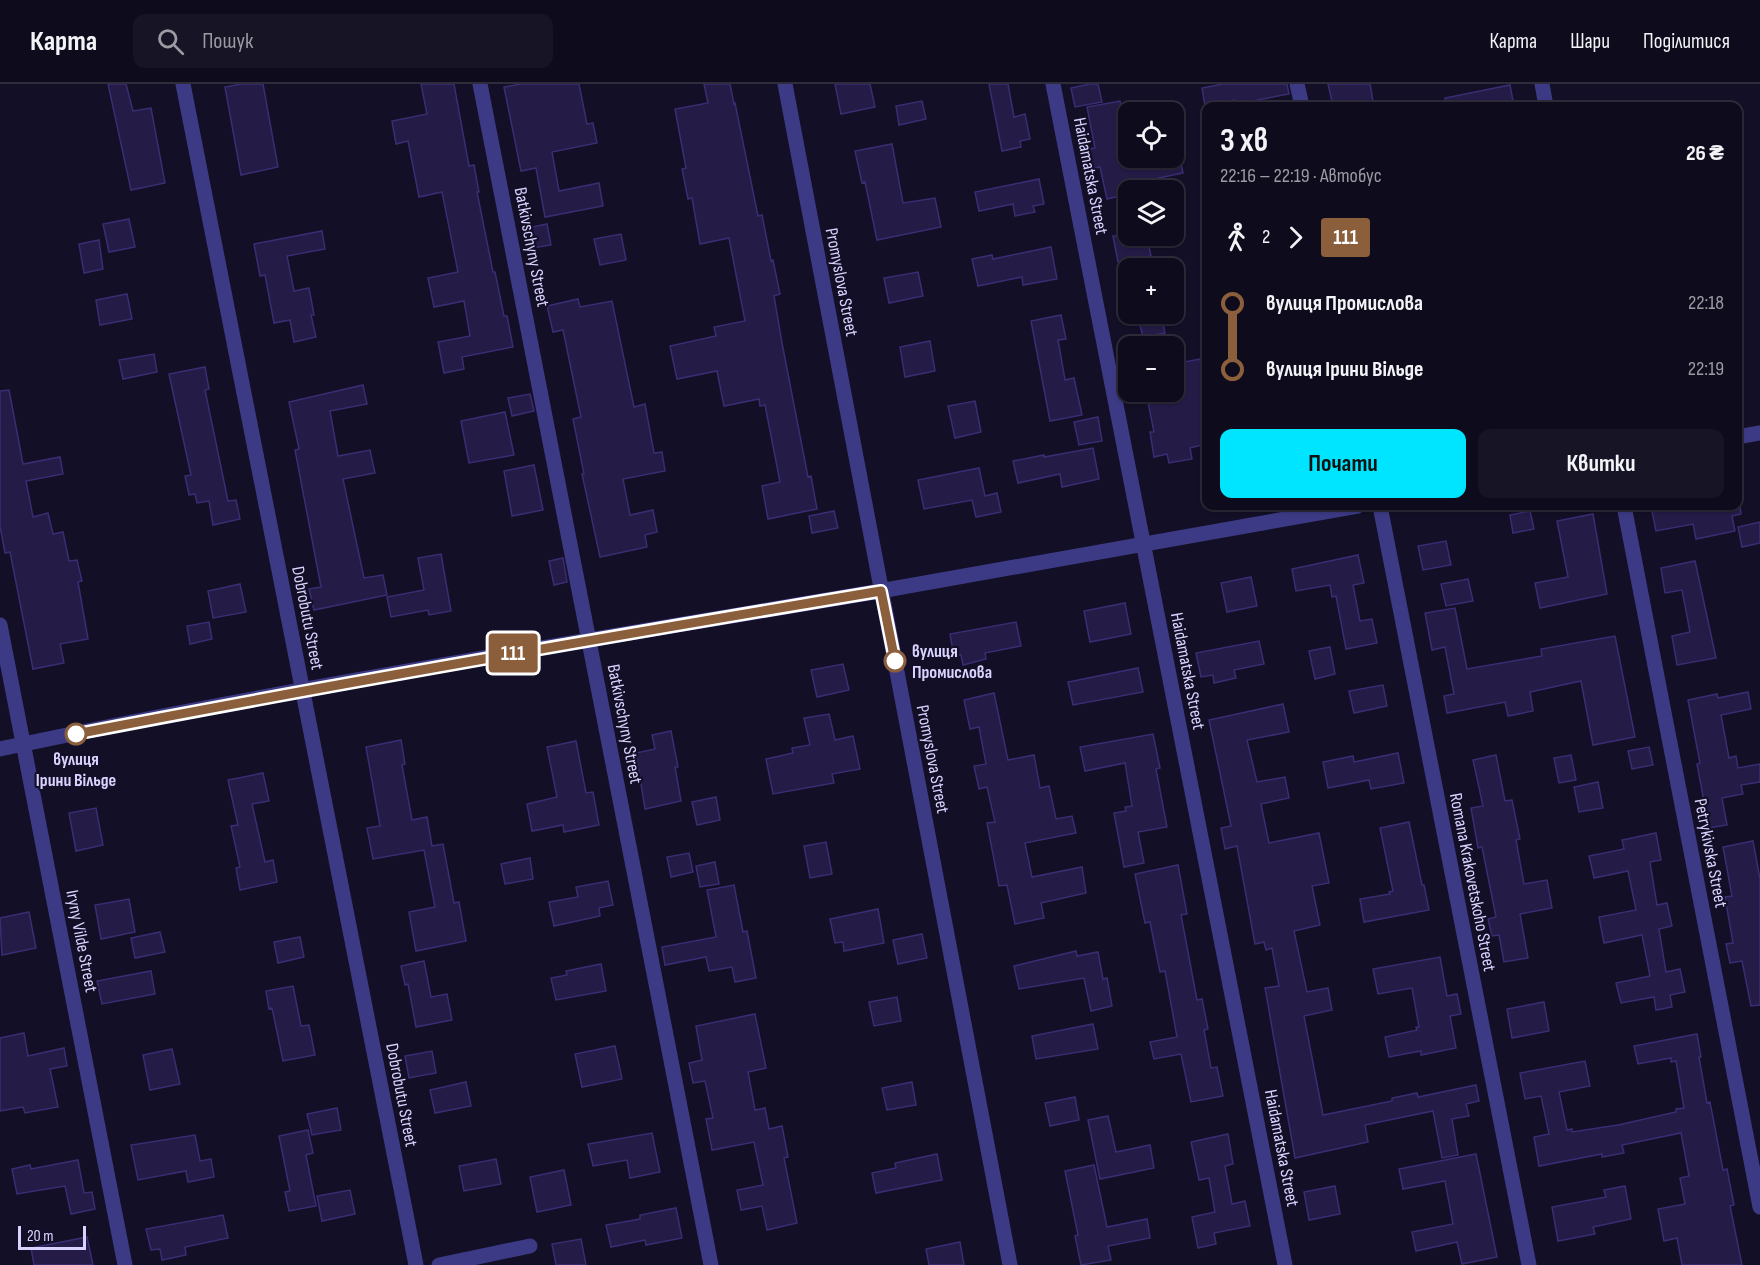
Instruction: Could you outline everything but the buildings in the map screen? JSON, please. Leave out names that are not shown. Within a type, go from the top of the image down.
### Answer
[{"type":"street","name":"Dobrobutu Street","points":[[183,84],[416,1265]]},
{"type":"street","name":"Batkivschyny Street","points":[[480,84],[711,1265]]},
{"type":"street","name":"Promyslova Street","points":[[785,84],[1010,1265]]},
{"type":"street","name":"Haidamatska Street","points":[[1053,84],[1285,1265]]},
{"type":"street","points":[[1297,84],[1301,102]]},
{"type":"street","points":[[1542,84],[1545,102]]},
{"type":"street","points":[[1742,436],[1760,433]]},
{"type":"street","points":[[0,748],[302,690],[588,639],[881,591],[1336,510]]},
{"type":"street","name":"Romana Krakovetskoho Street","points":[[1381,510],[1529,1265]]},
{"type":"street","name":"Petrykivska Street","points":[[1625,510],[1760,1208]]},
{"type":"street","name":"Iryny Vilde Street","points":[[0,625],[125,1265]]},
{"type":"street","points":[[439,1265],[530,1246]]},
{"type":"bus line","name":"111","points":[[76,734],[302,690],[588,639],[881,591],[895,661]]},
{"type":"place","name":"вулиця Промислова","points":[[895,661]]},
{"type":"place","name":"вулиця Ірини Вільде","points":[[76,734]]}]
